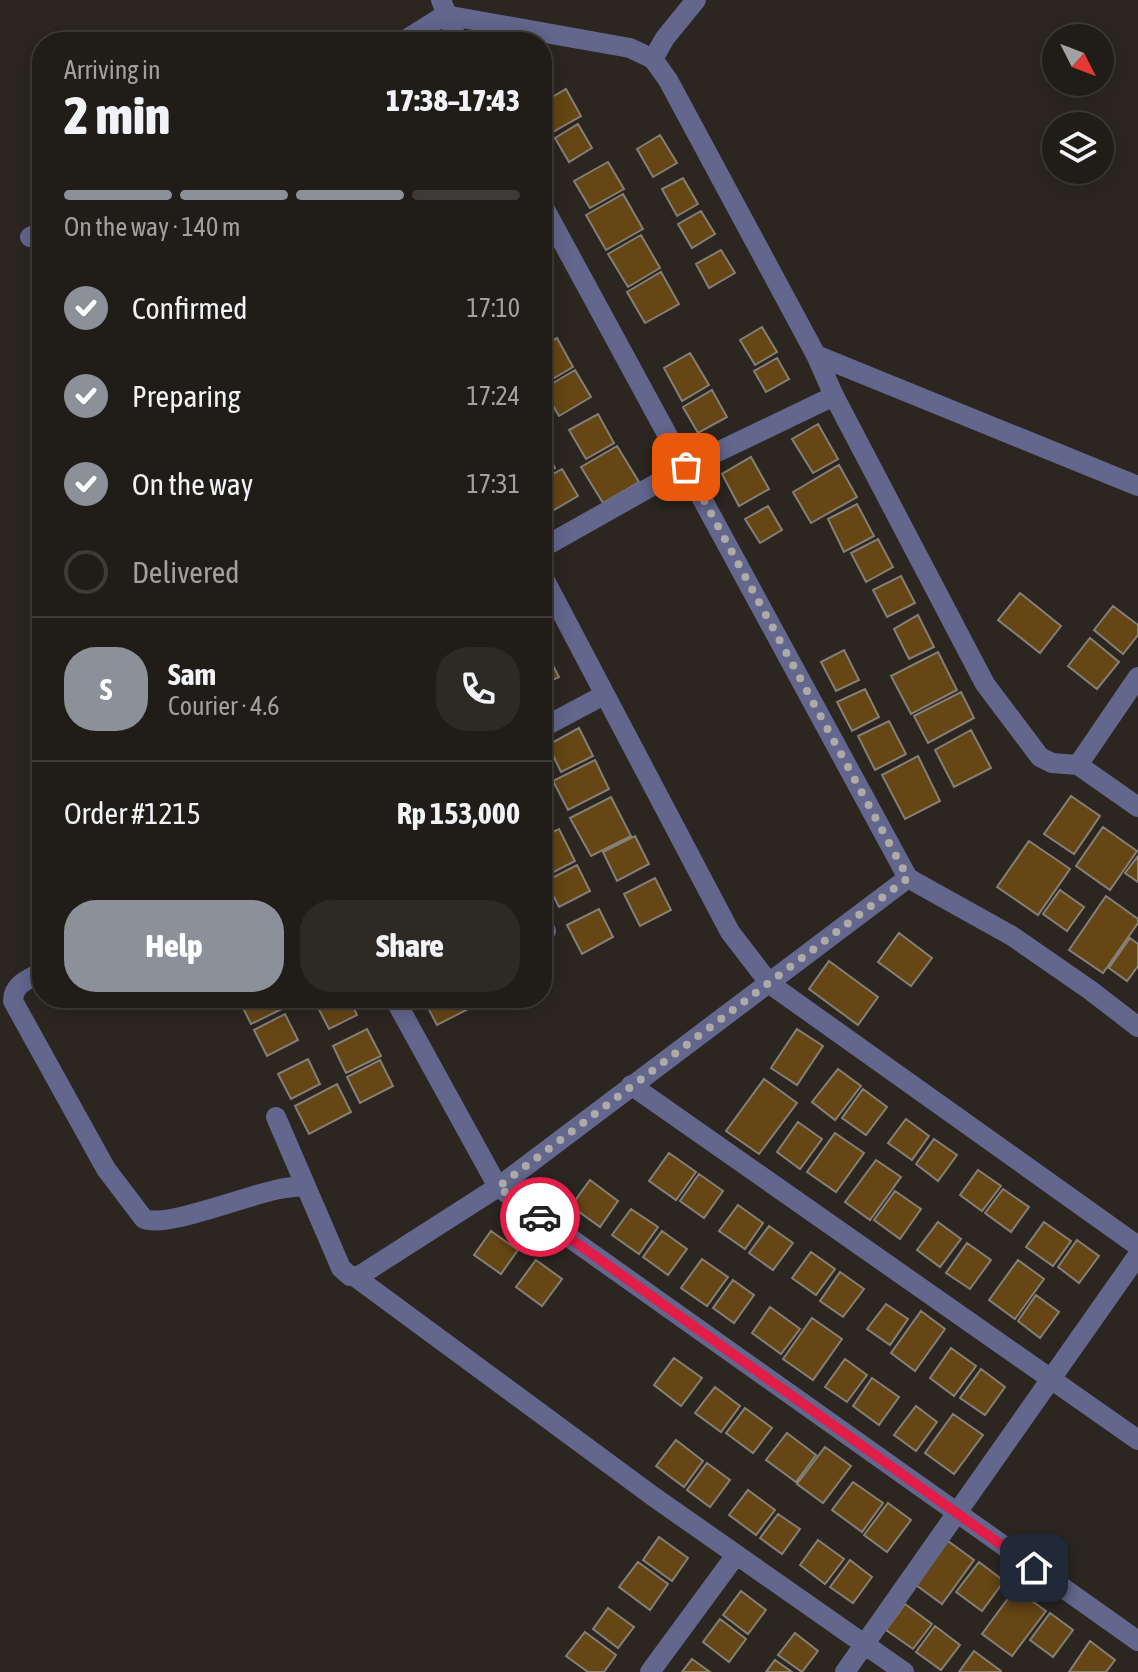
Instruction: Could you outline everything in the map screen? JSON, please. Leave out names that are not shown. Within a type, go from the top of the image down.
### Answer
[{"type":"street","points":[[653,59],[665,38],[696,0]]},
{"type":"street","points":[[414,32],[443,8]]},
{"type":"street","points":[[443,8],[454,32]]},
{"type":"street","points":[[443,8],[630,48],[653,59],[668,80],[816,355],[834,396],[985,684],[1040,757],[1052,763],[1078,765],[1138,807]]},
{"type":"street","points":[[552,222],[908,878],[1012,936],[1138,1027]]},
{"type":"street","points":[[816,355],[1138,486]]},
{"type":"street","points":[[552,542],[686,467],[834,396]]},
{"type":"street","points":[[552,594],[730,932],[770,984],[1138,1246]]},
{"type":"street","points":[[1078,765],[1138,677]]},
{"type":"street","points":[[552,723],[604,695]]},
{"type":"street","points":[[354,1276],[364,1273],[498,1187],[908,878]]},
{"type":"street","points":[[32,978],[14,991],[13,1001],[106,1169],[144,1219],[150,1222],[177,1218],[280,1189],[305,1186]]},
{"type":"street","points":[[400,1008],[498,1187],[1138,1641]]},
{"type":"street","points":[[631,1085],[1138,1440]]},
{"type":"street","points":[[276,1117],[341,1268],[736,1555],[904,1672]]},
{"type":"street","points":[[845,1672],[1138,1255]]},
{"type":"street","points":[[650,1672],[736,1555]]},
{"type":"building","points":[[566,89],[581,116],[553,132],[552,130],[552,97]]},
{"type":"building","points":[[578,124],[592,148],[569,162],[555,138]]},
{"type":"building","points":[[660,135],[677,163],[653,177],[637,149]]},
{"type":"building","points":[[608,162],[624,189],[590,208],[574,181]]},
{"type":"building","points":[[683,178],[698,204],[677,216],[662,189]]},
{"type":"building","points":[[623,194],[643,229],[606,250],[586,215]]},
{"type":"building","points":[[701,211],[715,234],[692,248],[678,224]]},
{"type":"building","points":[[641,235],[660,268],[628,287],[608,254]]},
{"type":"building","points":[[721,250],[735,273],[709,288],[696,264]]},
{"type":"building","points":[[661,272],[679,304],[645,323],[627,292]]},
{"type":"building","points":[[762,327],[777,352],[755,365],[740,340]]},
{"type":"building","points":[[557,338],[573,367],[552,379],[552,341]]},
{"type":"building","points":[[690,353],[709,385],[682,401],[664,368]]},
{"type":"building","points":[[777,358],[789,379],[766,392],[754,371]]},
{"type":"building","points":[[575,370],[591,397],[559,416],[552,404],[552,384]]},
{"type":"building","points":[[712,390],[727,417],[698,433],[683,407]]},
{"type":"building","points":[[598,414],[614,443],[586,459],[569,430]]},
{"type":"building","points":[[818,424],[838,459],[813,473],[792,439]]},
{"type":"building","points":[[617,446],[639,482],[603,503],[581,467]]},
{"type":"building","points":[[751,457],[769,489],[739,506],[722,474]]},
{"type":"building","points":[[839,465],[857,497],[811,523],[793,492]]},
{"type":"building","points":[[562,469],[578,496],[552,511],[552,474]]},
{"type":"building","points":[[857,504],[874,536],[844,552],[828,519]]},
{"type":"building","points":[[768,506],[782,530],[760,543],[745,519]]},
{"type":"building","points":[[878,539],[893,567],[866,582],[851,553]]},
{"type":"building","points":[[901,576],[915,603],[887,617],[873,590]]},
{"type":"building","points":[[1020,593],[1061,626],[1040,653],[998,620]]},
{"type":"building","points":[[1113,606],[1138,625],[1138,635],[1123,654],[1094,630]]},
{"type":"building","points":[[918,615],[934,647],[909,659],[894,629]]},
{"type":"building","points":[[1090,638],[1119,662],[1097,689],[1068,666]]},
{"type":"building","points":[[844,650],[859,680],[836,691],[821,662]]},
{"type":"building","points":[[938,652],[957,690],[911,714],[891,676]]},
{"type":"building","points":[[552,663],[559,677],[552,680]]},
{"type":"building","points":[[865,689],[879,717],[852,731],[837,702]]},
{"type":"building","points":[[961,692],[974,718],[928,743],[914,716]]},
{"type":"building","points":[[889,721],[906,754],[875,770],[858,736]]},
{"type":"building","points":[[579,728],[593,756],[561,772],[552,753],[552,743]]},
{"type":"building","points":[[971,730],[991,768],[954,787],[935,750]]},
{"type":"building","points":[[918,756],[940,801],[905,819],[882,775]]},
{"type":"building","points":[[595,760],[609,789],[568,810],[553,781]]},
{"type":"building","points":[[1071,796],[1100,816],[1074,854],[1044,834]]},
{"type":"building","points":[[611,797],[631,836],[591,856],[570,818]]},
{"type":"building","points":[[1103,827],[1137,851],[1110,890],[1076,866]]},
{"type":"building","points":[[559,829],[575,861],[552,873],[552,832]]},
{"type":"building","points":[[635,836],[649,864],[617,881],[603,852]]},
{"type":"building","points":[[1029,841],[1070,869],[1038,915],[997,887]]},
{"type":"building","points":[[1138,856],[1138,882],[1125,873]]},
{"type":"building","points":[[577,865],[590,891],[559,907],[552,893],[552,878]]},
{"type":"building","points":[[655,878],[671,910],[640,926],[624,894]]},
{"type":"building","points":[[1060,890],[1084,907],[1067,931],[1043,914]]},
{"type":"building","points":[[1106,896],[1138,919],[1138,923],[1103,973],[1069,950]]},
{"type":"building","points":[[599,909],[613,937],[582,954],[567,925]]},
{"type":"building","points":[[899,933],[932,958],[911,986],[878,962]]},
{"type":"building","points":[[1130,938],[1138,944],[1138,966],[1127,981],[1109,968]]},
{"type":"building","points":[[829,961],[878,997],[858,1025],[809,989]]},
{"type":"building","points":[[243,1008],[282,1009],[251,1024]]},
{"type":"building","points":[[318,1008],[354,1008],[357,1015],[329,1029]]},
{"type":"building","points":[[428,1008],[470,1008],[437,1025]]},
{"type":"building","points":[[285,1014],[298,1040],[267,1056],[254,1030]]},
{"type":"building","points":[[367,1029],[381,1056],[346,1073],[333,1046]]},
{"type":"building","points":[[797,1029],[823,1046],[797,1085],[771,1068]]},
{"type":"building","points":[[308,1059],[320,1084],[291,1099],[278,1074]]},
{"type":"building","points":[[380,1060],[393,1086],[360,1103],[347,1077]]},
{"type":"building","points":[[838,1069],[861,1086],[835,1120],[812,1102]]},
{"type":"building","points":[[764,1079],[797,1103],[759,1154],[726,1131]]},
{"type":"building","points":[[337,1084],[351,1112],[309,1134],[295,1106]]},
{"type":"building","points":[[863,1089],[887,1107],[866,1135],[842,1118]]},
{"type":"building","points":[[906,1119],[929,1136],[912,1160],[888,1143]]},
{"type":"building","points":[[798,1122],[822,1139],[800,1169],[777,1152]]},
{"type":"building","points":[[835,1133],[864,1153],[836,1192],[807,1172]]},
{"type":"building","points":[[934,1139],[957,1155],[938,1181],[916,1164]]},
{"type":"building","points":[[669,1153],[696,1172],[676,1200],[649,1181]]},
{"type":"building","points":[[876,1160],[901,1177],[870,1220],[845,1202]]},
{"type":"building","points":[[978,1170],[1001,1186],[982,1211],[960,1195]]},
{"type":"building","points":[[699,1174],[723,1191],[704,1218],[680,1201]]},
{"type":"building","points":[[590,1180],[618,1201],[600,1227],[571,1206]]},
{"type":"building","points":[[1003,1189],[1029,1207],[1011,1232],[985,1213]]},
{"type":"building","points":[[895,1191],[921,1209],[900,1239],[874,1220]]},
{"type":"building","points":[[738,1205],[763,1223],[745,1249],[719,1231]]},
{"type":"building","points":[[631,1209],[658,1227],[639,1254],[612,1235]]},
{"type":"building","points":[[938,1222],[961,1239],[940,1267],[917,1250]]},
{"type":"building","points":[[1044,1222],[1071,1241],[1053,1266],[1026,1247]]},
{"type":"building","points":[[769,1226],[793,1243],[773,1270],[749,1253]]},
{"type":"building","points":[[491,1231],[518,1250],[501,1274],[474,1255]]},
{"type":"building","points":[[662,1231],[687,1249],[668,1275],[643,1257]]},
{"type":"building","points":[[1077,1240],[1099,1256],[1079,1283],[1058,1267]]},
{"type":"building","points":[[967,1243],[991,1260],[970,1289],[946,1273]]},
{"type":"building","points":[[811,1252],[835,1269],[816,1295],[792,1278]]},
{"type":"building","points":[[702,1259],[728,1277],[707,1306],[681,1288]]},
{"type":"building","points":[[536,1260],[562,1279],[542,1306],[516,1287]]},
{"type":"building","points":[[1018,1260],[1044,1279],[1015,1319],[989,1300]]},
{"type":"building","points":[[840,1272],[864,1289],[843,1317],[820,1301]]},
{"type":"building","points":[[733,1280],[754,1295],[734,1323],[713,1308]]},
{"type":"building","points":[[1036,1295],[1059,1312],[1040,1338],[1018,1321]]},
{"type":"building","points":[[886,1304],[908,1319],[890,1345],[867,1329]]},
{"type":"building","points":[[770,1307],[800,1329],[781,1354],[752,1333]]},
{"type":"building","points":[[921,1311],[945,1329],[915,1371],[891,1353]]},
{"type":"building","points":[[812,1318],[842,1339],[813,1380],[783,1359]]},
{"type":"building","points":[[951,1348],[976,1366],[954,1396],[930,1378]]},
{"type":"building","points":[[674,1358],[702,1378],[681,1406],[654,1385]]},
{"type":"building","points":[[845,1359],[867,1375],[847,1402],[825,1387]]},
{"type":"building","points":[[981,1369],[1005,1387],[985,1415],[960,1398]]},
{"type":"building","points":[[872,1378],[899,1397],[879,1425],[853,1406]]},
{"type":"building","points":[[715,1387],[740,1406],[721,1432],[695,1413]]},
{"type":"building","points":[[916,1406],[937,1422],[916,1451],[894,1435]]},
{"type":"building","points":[[745,1408],[772,1428],[753,1453],[726,1433]]},
{"type":"building","points":[[953,1414],[983,1435],[954,1474],[925,1453]]},
{"type":"building","points":[[787,1433],[816,1455],[796,1482],[766,1460]]},
{"type":"building","points":[[676,1440],[703,1461],[684,1487],[656,1466]]},
{"type":"building","points":[[825,1447],[851,1466],[823,1503],[797,1484]]},
{"type":"building","points":[[707,1463],[730,1480],[710,1507],[687,1490]]},
{"type":"building","points":[[853,1482],[883,1503],[862,1532],[832,1510]]},
{"type":"building","points":[[748,1490],[775,1510],[756,1535],[729,1515]]},
{"type":"building","points":[[888,1503],[911,1520],[887,1552],[864,1535]]},
{"type":"building","points":[[778,1514],[800,1529],[782,1554],[760,1538]]},
{"type":"building","points":[[659,1537],[688,1558],[672,1581],[643,1560]]},
{"type":"building","points":[[818,1540],[844,1559],[825,1584],[800,1565]]},
{"type":"building","points":[[948,1541],[974,1560],[942,1604],[916,1585]]},
{"type":"building","points":[[850,1560],[872,1577],[853,1603],[830,1587]]},
{"type":"building","points":[[638,1562],[668,1584],[650,1610],[619,1587]]},
{"type":"building","points":[[979,1562],[1004,1581],[982,1611],[956,1592]]},
{"type":"building","points":[[1015,1589],[1046,1611],[1012,1656],[982,1634]]},
{"type":"building","points":[[741,1591],[766,1610],[748,1634],[723,1615]]},
{"type":"building","points":[[905,1604],[932,1624],[913,1649],[886,1630]]},
{"type":"building","points":[[608,1608],[634,1627],[618,1648],[593,1629]]},
{"type":"building","points":[[1050,1613],[1073,1630],[1053,1657],[1030,1640]]},
{"type":"building","points":[[720,1619],[746,1639],[729,1662],[703,1642]]},
{"type":"building","points":[[935,1626],[960,1645],[941,1670],[916,1652]]},
{"type":"building","points":[[585,1632],[616,1655],[604,1672],[588,1672],[566,1656]]},
{"type":"building","points":[[795,1633],[818,1651],[802,1672],[778,1655]]},
{"type":"building","points":[[1090,1641],[1115,1660],[1106,1672],[1069,1672]]},
{"type":"building","points":[[974,1651],[1001,1671],[1001,1672],[959,1672]]},
{"type":"building","points":[[692,1659],[710,1672],[682,1672]]},
{"type":"building","points":[[775,1660],[792,1672],[766,1672]]},
{"type":"way so far","points":[[540,1217],[498,1187],[908,878],[686,467]]},
{"type":"route","points":[[540,1217],[1034,1568]]}]
